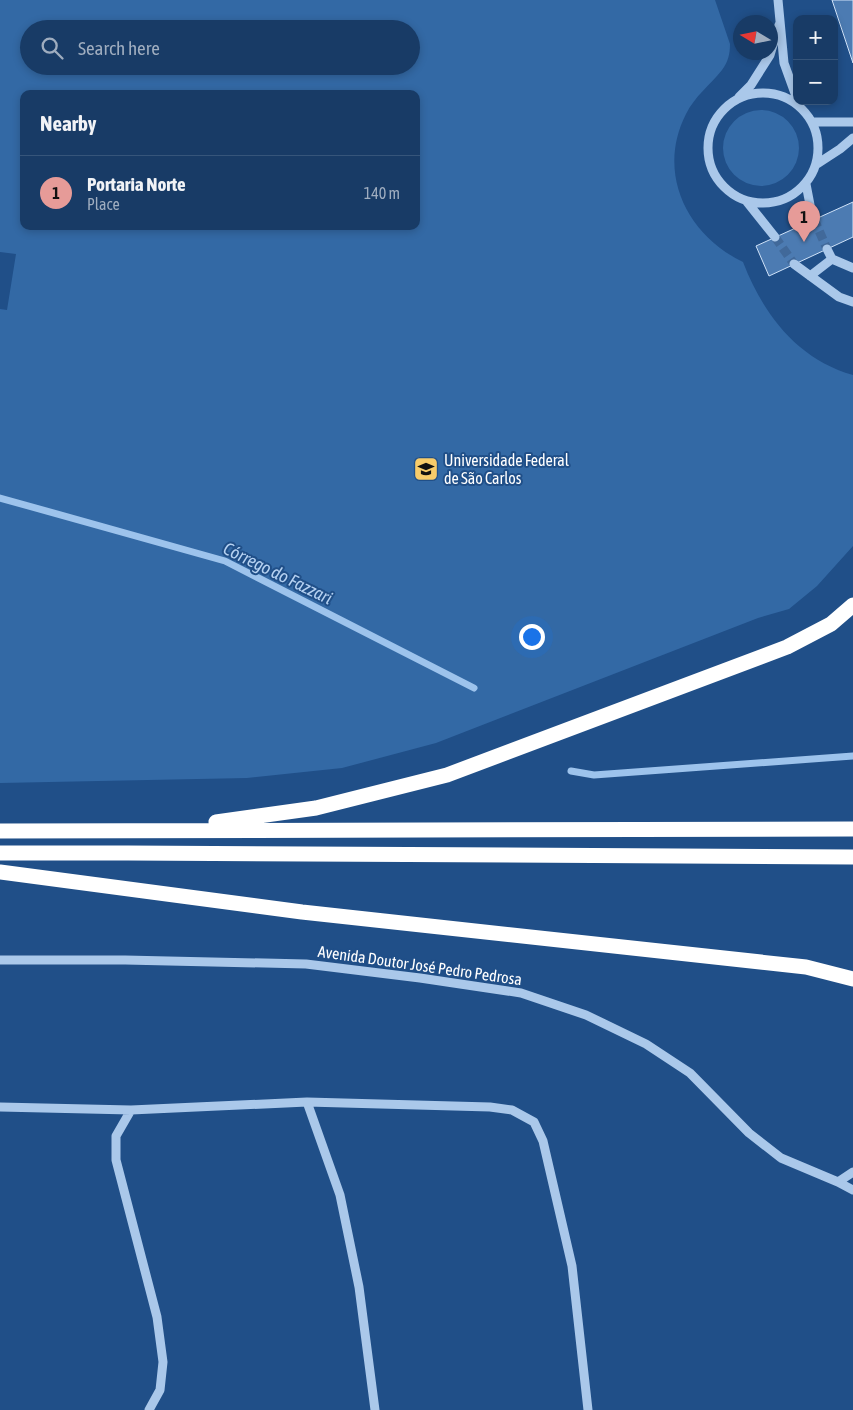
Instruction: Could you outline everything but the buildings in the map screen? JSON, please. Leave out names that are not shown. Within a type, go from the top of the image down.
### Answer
[{"type":"highway","points":[[161,830],[316,808],[448,776],[787,647],[831,624],[853,605]]},
{"type":"highway","points":[[0,831],[853,829]]},
{"type":"highway","points":[[0,854],[128,852],[853,857]]},
{"type":"highway","points":[[0,872],[302,912],[806,967],[853,979]]},
{"type":"street","points":[[778,0],[784,64],[793,88]]},
{"type":"street","points":[[775,237],[747,202],[728,191],[714,174],[708,153],[710,131],[721,112],[751,86],[770,55],[781,20]]},
{"type":"street","points":[[738,98],[758,92],[780,94],[793,100]]},
{"type":"street","points":[[747,202],[768,204],[789,197],[806,184],[816,164],[819,143],[813,122],[800,105]]},
{"type":"street","points":[[813,122],[853,122]]},
{"type":"street","points":[[816,164],[840,149],[853,138]]},
{"type":"street","points":[[806,184],[814,219]]},
{"type":"street","points":[[827,248],[832,259],[853,268]]},
{"type":"street","points":[[810,276],[832,259]]},
{"type":"street","points":[[794,264],[839,297],[853,302]]},
{"type":"street","name":"Avenida Doutor José Pedro Pedrosa","points":[[0,960],[125,960],[306,964],[521,993],[586,1015],[646,1044],[690,1073],[749,1133],[781,1158],[853,1190]]},
{"type":"street","points":[[307,1102],[340,1195],[359,1287],[376,1410]]},
{"type":"street","points":[[0,1107],[131,1110],[307,1102],[512,1110],[534,1122],[543,1141],[572,1266],[588,1410]]},
{"type":"street","points":[[131,1110],[116,1136],[116,1160],[156,1317],[163,1362],[160,1390],[149,1410]]},
{"type":"street","points":[[838,1182],[853,1172]]},
{"type":"shaded area","name":"Universidade Federal de São Carlos","points":[[0,0],[715,0],[730,44],[729,55],[722,70],[698,96],[686,114],[678,136],[674,158],[676,180],[682,200],[692,219],[706,236],[723,250],[743,262],[761,299],[784,332],[815,358],[833,368],[853,375],[853,546],[817,586],[789,609],[758,618],[436,743],[342,768],[247,778],[0,783],[0,309],[7,310],[16,254],[0,252]]},
{"type":"shaded area","points":[[754,110],[768,110],[782,116],[793,127],[799,141],[796,163],[788,175],[768,186],[754,186],[740,180],[729,169],[723,155],[723,141],[729,127],[740,116]]},
{"type":"waterway","name":"Córrego do Fazzari","points":[[0,498],[225,561],[474,688]]},
{"type":"waterway","points":[[571,771],[594,775],[853,756]]},
{"type":"tunnel","points":[[814,219],[827,249]]},
{"type":"tunnel","points":[[775,237],[794,264]]},
{"type":"place","name":"Portaria Norte","points":[[804,242]]},
{"type":"place","name":"Universidade Federal de São Carlos","points":[[426,469]]}]
